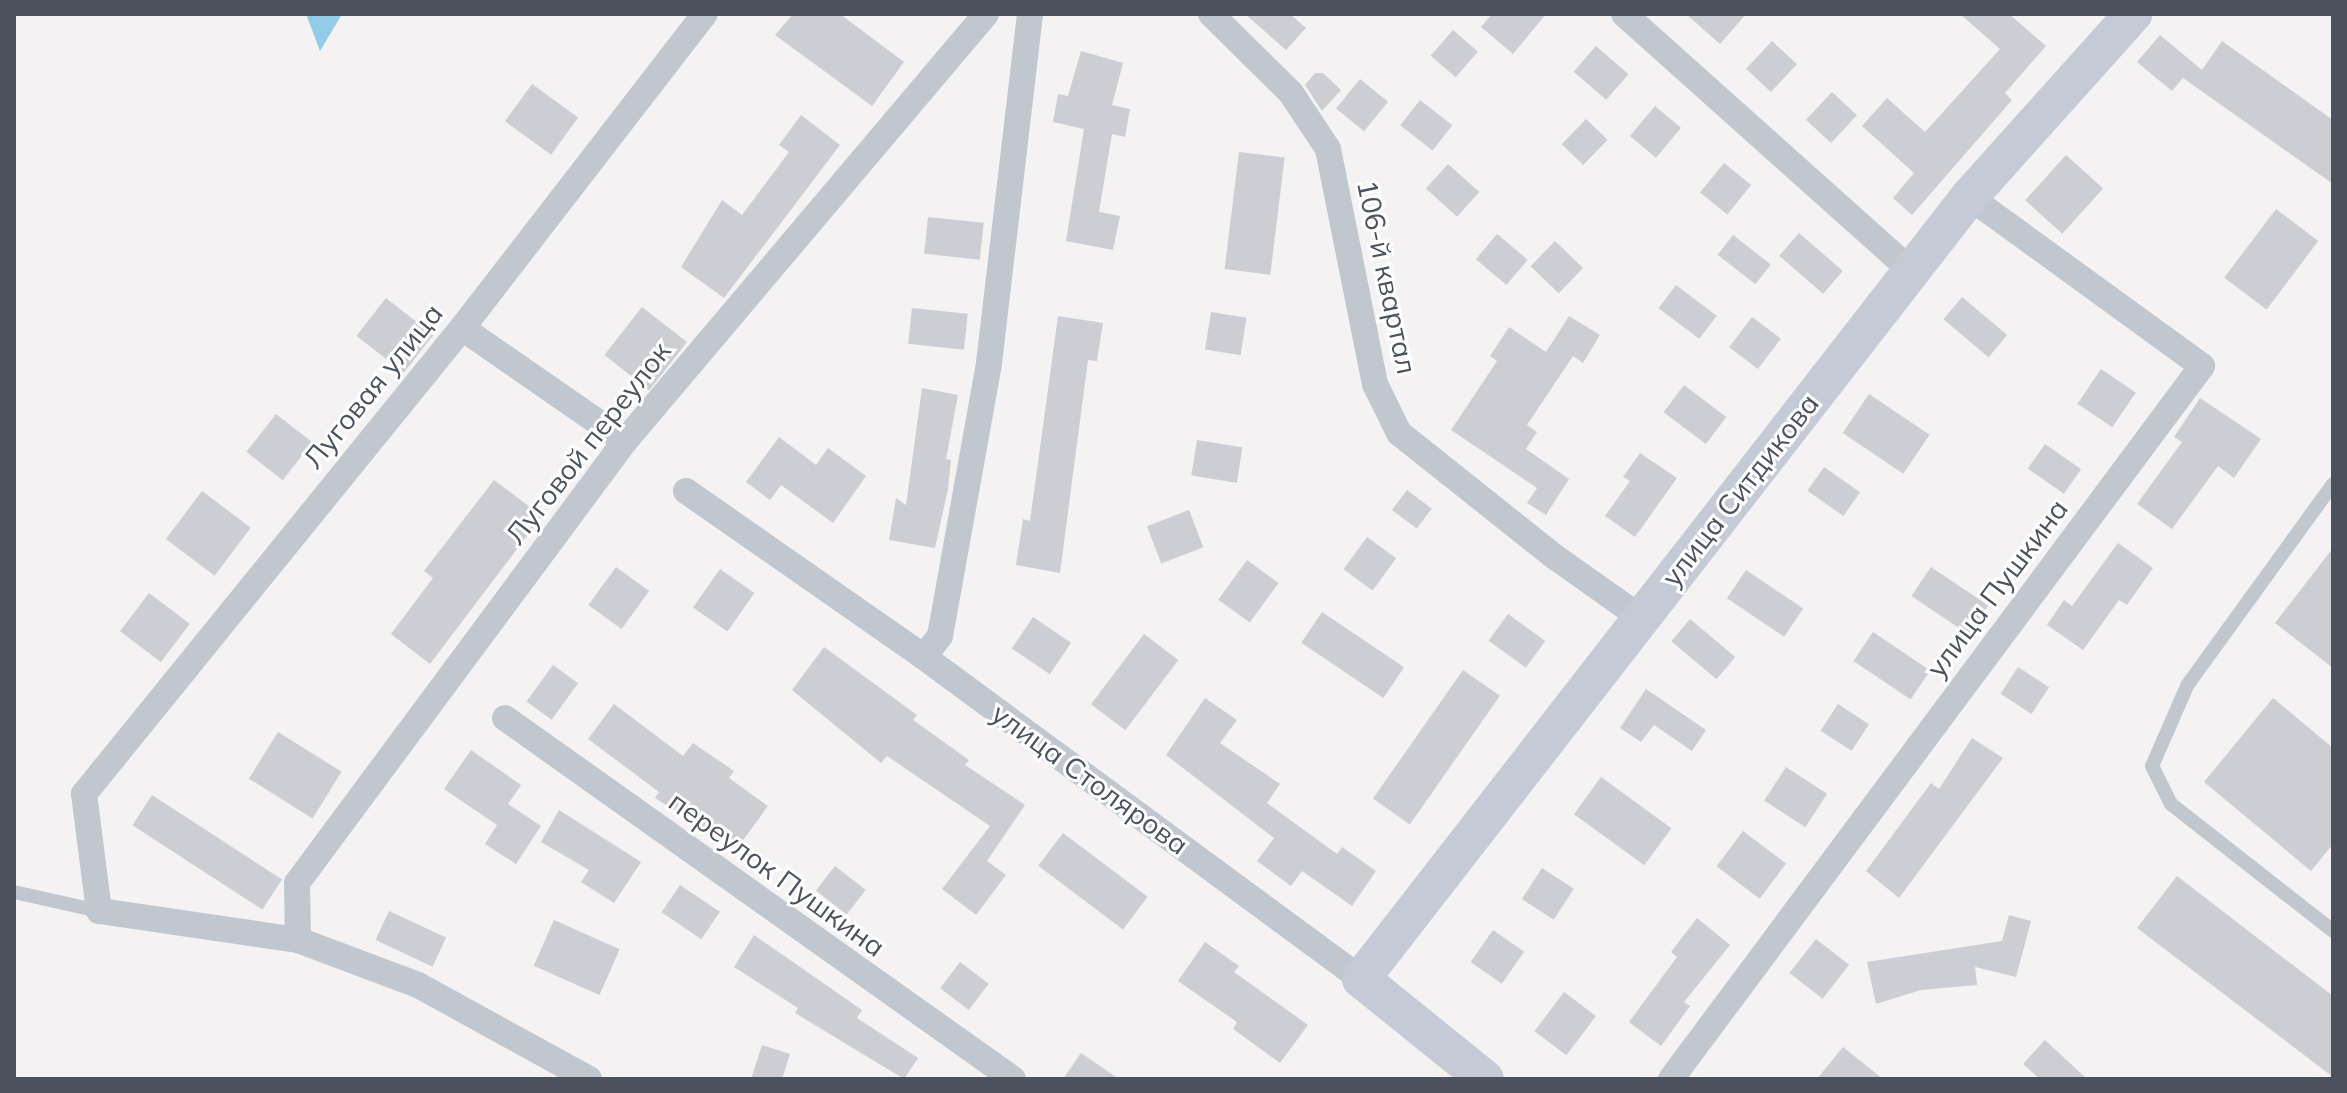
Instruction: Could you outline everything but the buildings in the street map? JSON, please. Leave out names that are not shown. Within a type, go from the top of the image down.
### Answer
[{"type":"street","name":"Луговая улица","points":[[99,911],[84,794],[462,328],[705,14]]},
{"type":"street","name":"Луговой переулок","points":[[298,940],[297,883],[625,441],[986,14]]},
{"type":"street","points":[[924,657],[940,636],[989,363],[1030,14]]},
{"type":"street","name":"106-й квартал","points":[[1211,14],[1291,93],[1328,149],[1375,384],[1399,433],[1555,557],[1641,618]]},
{"type":"street","points":[[1624,14],[1911,271]]},
{"type":"street","name":"улица Ситдикова","points":[[1361,979],[1969,197],[2133,14]]},
{"type":"street","name":"улица Пушкина","points":[[1671,1079],[2202,366],[1969,197]]},
{"type":"street","points":[[462,328],[625,441]]},
{"type":"street","name":"улица Столярова","points":[[686,491],[924,657],[1361,979],[1485,1079]]},
{"type":"street","name":"переулок Пушкина","points":[[505,718],[1013,1079]]},
{"type":"street","points":[[99,911],[298,940],[418,985],[589,1079]]},
{"type":"lane","points":[[2333,484],[2187,686],[2152,766],[2171,804],[2333,931]]},
{"type":"lane","points":[[14,892],[99,911]]},
{"type":"water","points":[[306,14],[342,14],[320,51]]}]
